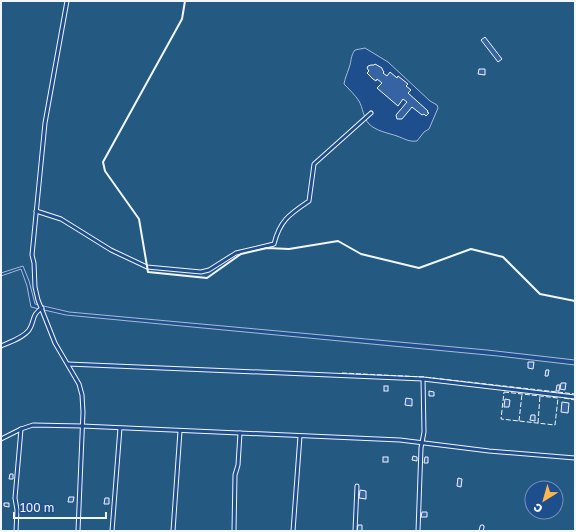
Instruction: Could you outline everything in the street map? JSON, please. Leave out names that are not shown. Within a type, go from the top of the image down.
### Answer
[{"type":"lane","points":[[67,1],[45,123],[32,255],[34,263],[35,287],[42,308],[55,343],[79,384],[82,395],[83,412],[78,531]]},
{"type":"lane","points":[[36,211],[61,219],[111,250],[147,267],[200,272],[209,270],[236,253],[274,244],[276,234],[286,217],[309,201],[314,164],[371,113]]},
{"type":"lane","points":[[1,346],[25,335],[30,329],[36,312],[42,308]]},
{"type":"lane","points":[[68,364],[423,379],[575,397]]},
{"type":"lane","points":[[418,531],[424,422],[423,379]]},
{"type":"lane","points":[[1,439],[21,428],[33,425],[82,426],[422,442],[489,451],[575,458]]},
{"type":"lane","points":[[16,531],[17,510],[15,498],[21,428]]},
{"type":"lane","points":[[112,531],[120,428]]},
{"type":"lane","points":[[173,531],[180,431]]},
{"type":"lane","points":[[234,531],[235,475],[238,465],[240,433]]},
{"type":"lane","points":[[294,531],[300,436]]},
{"type":"lane","points":[[355,531],[357,486]]},
{"type":"lane","points":[[481,531],[482,527]]},
{"type":"shaded area","points":[[1,1],[575,1],[575,360],[487,350],[69,312],[35,304],[29,281],[23,266],[1,273]],"holes":[[[365,48],[388,62],[430,101],[437,105],[438,108],[429,129],[424,132],[417,141],[407,140],[379,130],[369,124],[365,118],[359,101],[344,84],[353,52],[355,50]]]},
{"type":"shaded area","points":[[21,269],[27,286],[31,307],[66,315],[498,356],[575,365],[575,531],[1,531],[1,276]]},
{"type":"building","points":[[485,37],[502,59],[498,62],[481,40]]},
{"type":"building","points":[[375,64],[382,68],[383,73],[387,76],[390,72],[408,84],[406,86],[411,90],[408,93],[429,113],[426,116],[424,114],[422,115],[412,107],[402,119],[397,119],[396,115],[407,102],[403,99],[398,106],[377,88],[382,83],[377,79],[376,81],[373,79],[367,73],[369,71],[367,68],[368,66]]},
{"type":"building","points":[[479,69],[485,69],[485,75],[478,74]]},
{"type":"building","points":[[528,362],[534,362],[533,369],[528,368]]},
{"type":"building","points":[[546,370],[549,370],[548,376],[545,376]]},
{"type":"building","points":[[561,383],[566,383],[565,390],[560,389]]},
{"type":"building","points":[[557,385],[560,385],[559,391],[556,391]]},
{"type":"building","points":[[384,386],[388,386],[388,391],[384,391]]},
{"type":"building","points":[[429,391],[434,392],[434,396],[429,396]]},
{"type":"building","points":[[406,398],[412,399],[412,406],[405,405]]},
{"type":"building","points":[[505,399],[510,400],[509,407],[504,407]]},
{"type":"building","points":[[562,402],[569,403],[568,413],[561,412]]},
{"type":"building","points":[[531,415],[535,415],[535,421],[530,420]]},
{"type":"building","points":[[413,456],[417,457],[417,461],[412,460]]},
{"type":"building","points":[[383,457],[388,457],[388,462],[383,462]]},
{"type":"building","points":[[425,457],[428,457],[428,463],[424,463]]},
{"type":"building","points":[[10,474],[13,474],[13,479],[9,479]]},
{"type":"building","points":[[458,478],[462,479],[461,487],[457,486]]},
{"type":"building","points":[[360,490],[366,491],[366,499],[359,498]]},
{"type":"building","points":[[69,497],[74,497],[73,502],[68,502]]},
{"type":"building","points":[[105,498],[109,498],[109,504],[104,504]]},
{"type":"building","points":[[4,503],[9,503],[9,507],[4,506]]},
{"type":"building","points":[[422,512],[427,512],[427,517],[421,517]]},
{"type":"building","points":[[358,525],[362,525],[362,531],[357,531]]},
{"type":"fence","points":[[342,373],[424,377],[575,394]]},
{"type":"fence","points":[[504,392],[558,398],[555,425],[501,419],[504,392]]},
{"type":"fence","points":[[519,421],[522,394]]},
{"type":"fence","points":[[538,423],[540,396]]},
{"type":"fence","points":[[564,398],[575,400]]},
{"type":"wall","points":[[185,1],[182,19],[103,162],[105,171],[139,219],[148,272],[207,278],[241,254],[267,248],[289,249],[338,241],[361,254],[419,268],[471,249],[503,257],[540,294],[575,301]]}]
